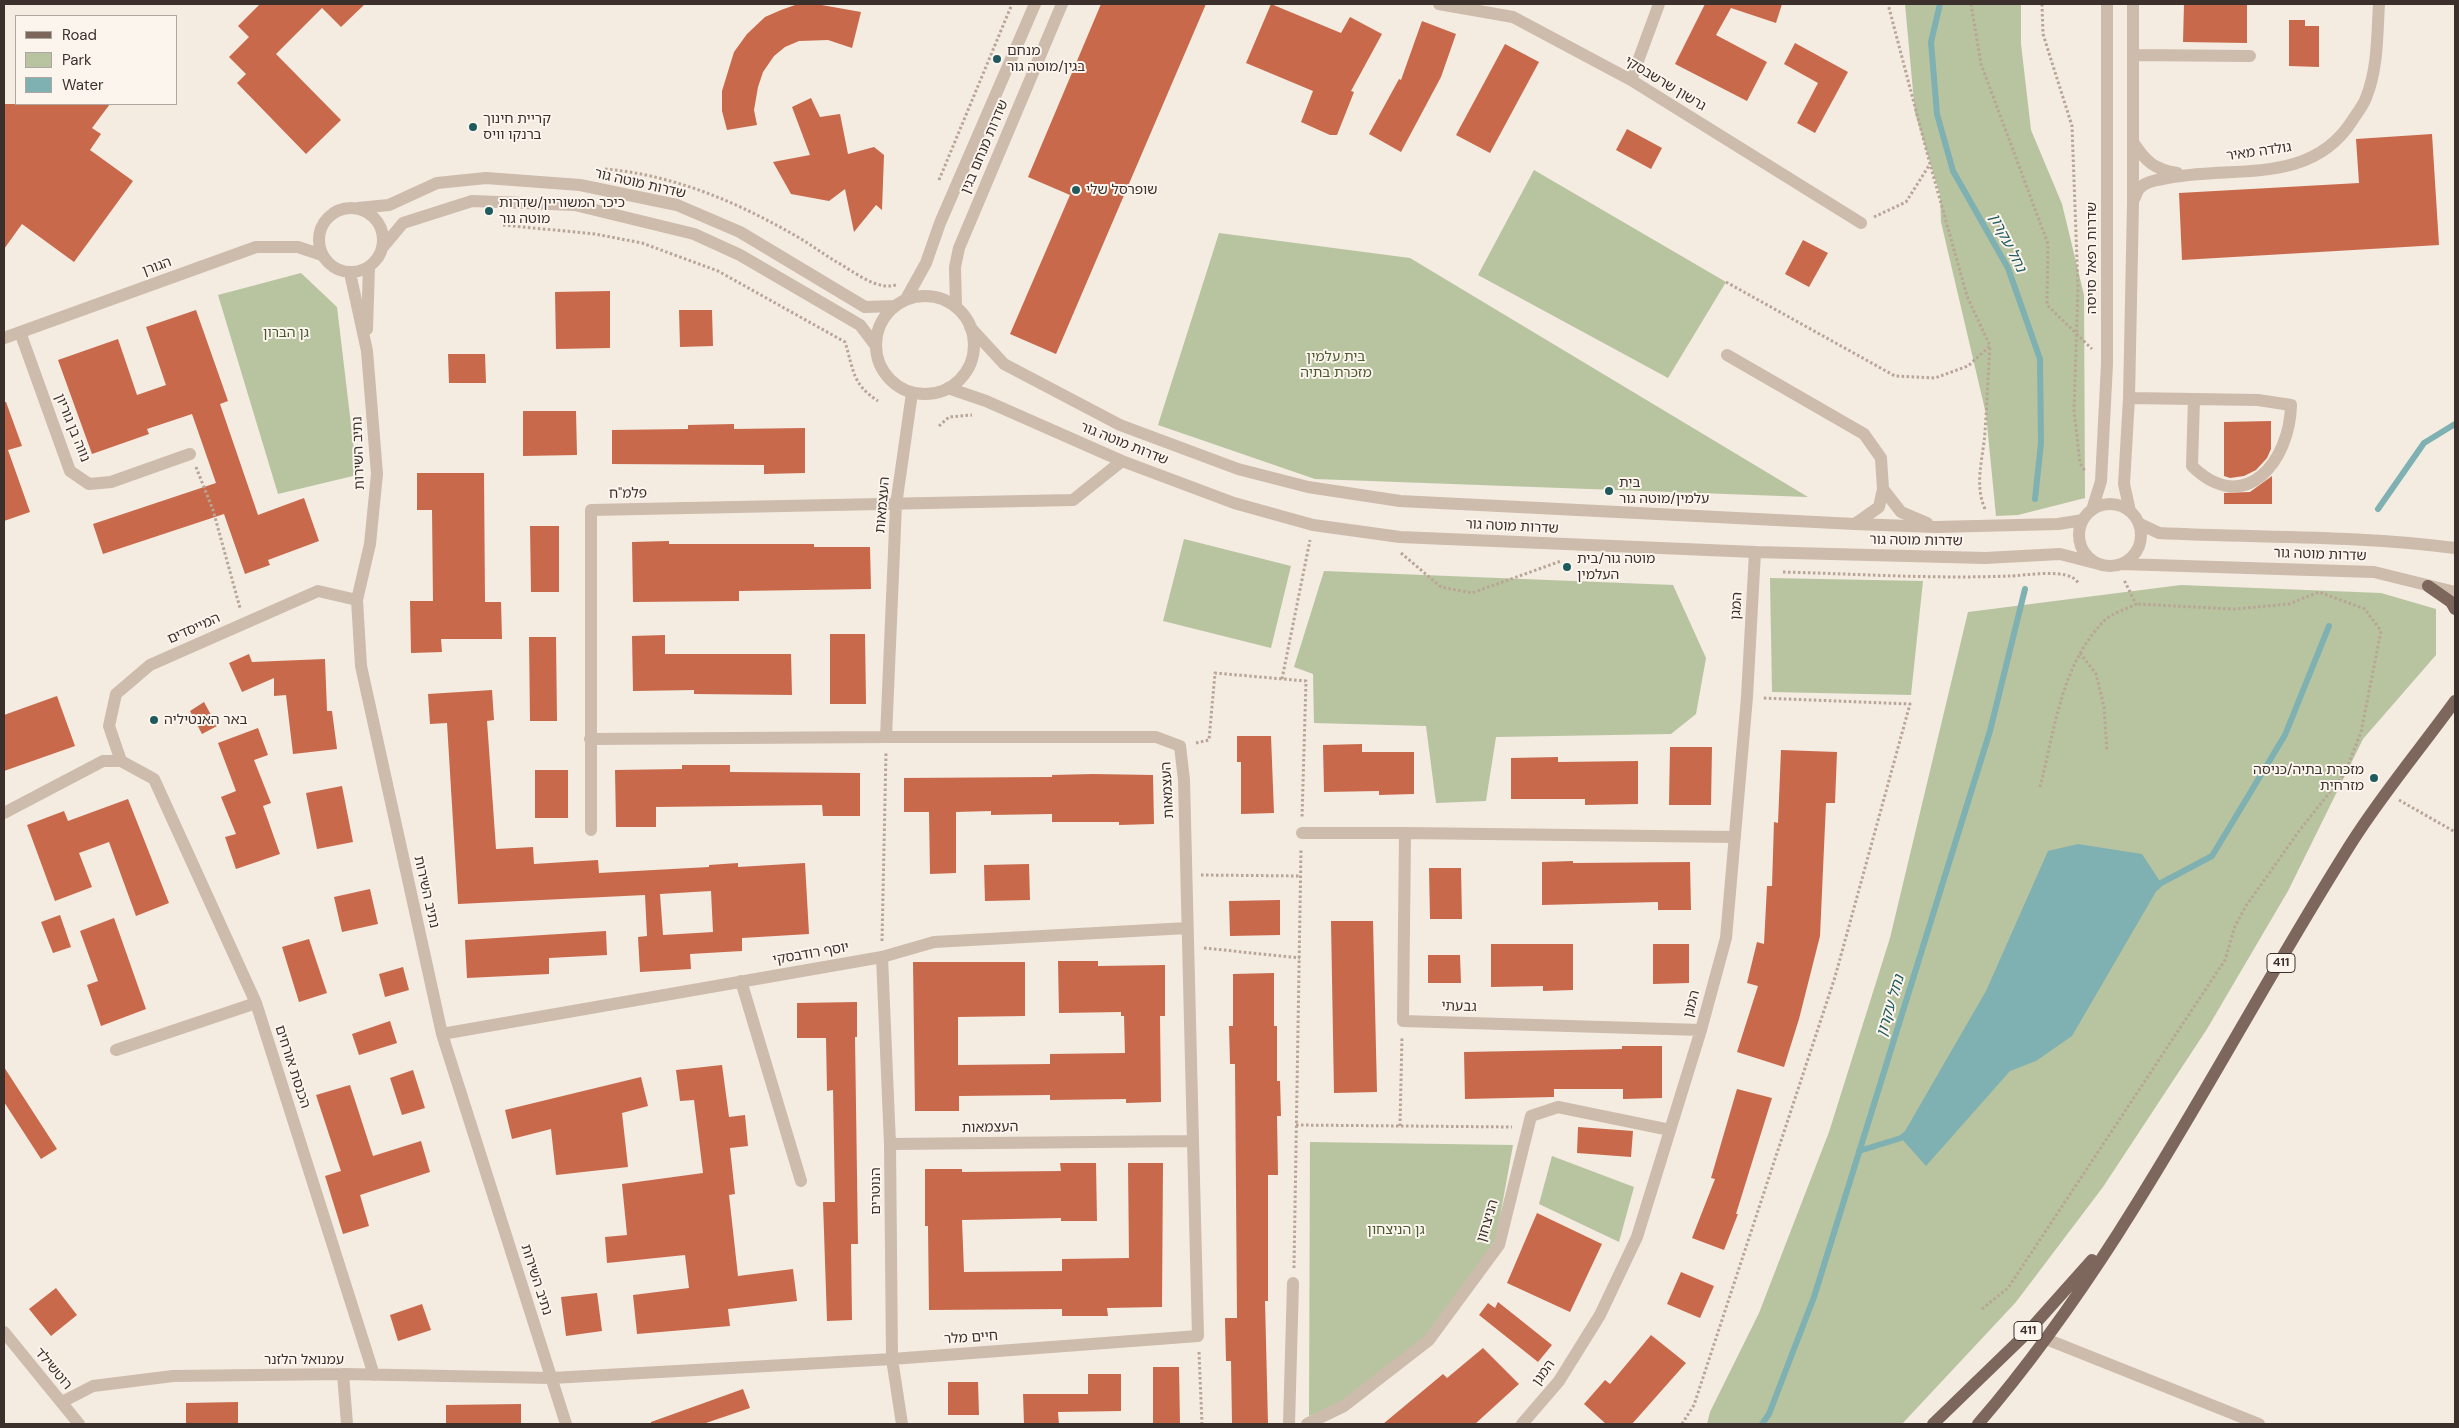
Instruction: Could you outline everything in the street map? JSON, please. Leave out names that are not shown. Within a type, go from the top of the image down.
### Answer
[{"type":"main road","points":[[2428,586],[2451,602],[2455,609]]},
{"type":"main road","name":"411","points":[[1978,1424],[2019,1377],[2064,1317],[2188,1120],[2352,842],[2385,793],[2455,701]]},
{"type":"main road","name":"411","points":[[1933,1424],[2026,1334],[2117,1232]]},
{"type":"street","name":"שדרות מנחם בגין","points":[[906,299],[926,263],[940,223],[1035,4]]},
{"type":"street","name":"שדרות מנחם בגין","points":[[956,307],[955,267],[959,248],[1062,4]]},
{"type":"street","name":"גרשון שרשבסקי","points":[[1439,4],[1513,17],[1631,80],[1861,224]]},
{"type":"street","points":[[1631,80],[1659,4]]},
{"type":"street","name":"שדרות רפאל סויסה","points":[[2087,515],[2101,481],[2107,364],[2108,4]]},
{"type":"street","points":[[2130,511],[2114,504],[2105,504],[2087,515],[2080,530],[2083,550],[2090,558],[2099,564],[2119,565],[2133,556],[2141,541],[2140,524],[2130,511],[2124,484],[2129,398],[2133,203],[2133,4]]},
{"type":"street","name":"גולדה מאיר","points":[[2133,203],[2139,188],[2151,181],[2182,174],[2245,172],[2288,166],[2321,154],[2346,131],[2366,100],[2376,64],[2379,4]]},
{"type":"street","points":[[2133,55],[2250,56]]},
{"type":"street","name":"גולדה מאיר","points":[[2133,142],[2143,158],[2160,170],[2182,174]]},
{"type":"street","name":"שדרות מוטה גור","points":[[358,208],[389,205],[437,184],[486,178],[580,185],[677,205],[740,232],[866,308],[894,306]]},
{"type":"street","points":[[382,247],[382,232],[378,222],[370,213],[358,208],[346,208],[334,212],[325,220],[319,232],[318,244],[322,255],[329,264],[339,270],[350,273],[369,267],[376,260],[382,247],[403,223],[472,201],[575,205],[694,234],[740,256],[860,325],[876,346]]},
{"type":"street","name":"הגורן","points":[[4,338],[256,247],[298,247],[322,255]]},
{"type":"street","name":"נתיב השירות","points":[[369,267],[367,352],[377,474],[370,544],[357,600],[361,666],[442,1034],[566,1424]]},
{"type":"street","name":"נתיב השירות","points":[[350,273],[367,352]]},
{"type":"street","points":[[932,296],[956,307],[970,327],[973,338],[971,362],[966,372],[948,388],[937,393],[912,393],[903,389],[887,376],[877,358],[876,346],[879,327],[894,306],[906,299],[932,296]]},
{"type":"street","name":"שדרות מוטה גור","points":[[970,327],[1004,364],[1120,425],[1238,469],[1308,487],[1400,501],[1936,527],[2058,524],[2087,515]]},
{"type":"street","name":"נווה בן גוריון","points":[[20,332],[70,470],[89,484],[111,482],[190,454]]},
{"type":"street","points":[[1727,355],[1864,434],[1880,458],[1883,489],[1879,507],[1855,524]]},
{"type":"street","name":"שדרות מוטה גור","points":[[948,388],[986,401],[1122,461],[1234,502],[1313,525],[1400,537],[1755,552],[1985,558],[2060,554],[2099,564]]},
{"type":"street","name":"העצמאות","points":[[890,1144],[1193,1141],[1184,780],[1180,746],[1156,737],[886,737],[896,505],[912,393]]},
{"type":"street","points":[[2129,398],[2194,399],[2258,400],[2291,405],[2291,421],[2275,463],[2259,479],[2237,487],[2219,484],[2205,478],[2192,466],[2194,399]]},
{"type":"street","points":[[896,505],[1073,500],[1122,461]]},
{"type":"street","points":[[1883,489],[1901,512],[1936,527]]},
{"type":"street","name":"פלמ\"ח","points":[[591,830],[591,510],[896,505]]},
{"type":"street","name":"שדרות מוטה גור","points":[[2140,524],[2159,534],[2357,539],[2410,542],[2455,548]]},
{"type":"street","name":"המגן","points":[[1522,1424],[1559,1381],[1600,1315],[1637,1237],[1701,1030],[1726,938],[1746,697],[1755,552]]},
{"type":"street","name":"שדרות מוטה גור","points":[[2119,565],[2374,572],[2455,592]]},
{"type":"street","name":"המייסדים","points":[[120,761],[110,726],[116,694],[150,664],[318,590],[357,600]]},
{"type":"street","points":[[590,739],[886,737]]},
{"type":"street","points":[[4,813],[102,761],[120,761]]},
{"type":"street","name":"הכנסת אורחים","points":[[120,761],[154,779],[256,1003],[374,1375]]},
{"type":"street","points":[[1302,833],[1735,838]]},
{"type":"street","points":[[1403,1021],[1405,833]]},
{"type":"street","name":"יוסף רודבסקי","points":[[442,1034],[882,957],[934,942],[1187,928]]},
{"type":"street","name":"הנוטרים","points":[[882,957],[890,1144],[892,1359],[902,1424]]},
{"type":"street","points":[[740,981],[801,1181]]},
{"type":"street","points":[[116,1050],[256,1003]]},
{"type":"street","name":"גבעתי","points":[[1403,1021],[1701,1030]]},
{"type":"street","points":[[1528,1127],[1531,1116],[1558,1107],[1670,1130]]},
{"type":"street","name":"הניצחון","points":[[1307,1424],[1344,1406],[1429,1340],[1499,1245],[1528,1127]]},
{"type":"street","points":[[1193,1141],[1198,1336]]},
{"type":"street","points":[[1289,1424],[1293,1283]]},
{"type":"street","name":"רוטשילד","points":[[4,1332],[79,1424]]},
{"type":"street","name":"חיים מלר","points":[[552,1378],[892,1359],[1198,1336]]},
{"type":"street","points":[[2046,1340],[2259,1424]]},
{"type":"street","points":[[343,1374],[347,1424]]},
{"type":"street","name":"עמנואל הלזנר","points":[[62,1402],[93,1386],[173,1376],[343,1374],[552,1378]]},
{"type":"path","points":[[938,183],[1012,4]]},
{"type":"path","points":[[1888,4],[1967,296],[1990,346],[1985,435],[1978,469],[1982,502],[1987,514]]},
{"type":"path","points":[[1971,4],[1981,64],[2048,244],[2047,305],[2107,364]]},
{"type":"path","points":[[2042,4],[2043,34],[2072,126],[2078,279],[2074,412],[2080,463],[2088,477]]},
{"type":"path","points":[[1861,224],[1906,202],[1930,164]]},
{"type":"path","points":[[604,169],[636,172],[675,182],[732,203],[798,237],[873,282],[888,287],[899,284]]},
{"type":"path","points":[[503,224],[595,234],[642,243],[718,271],[845,342],[853,371],[862,391],[878,401]]},
{"type":"path","points":[[1726,282],[1895,376],[1935,378],[1968,366],[1990,346]]},
{"type":"path","points":[[939,426],[949,417],[965,414],[980,416]]},
{"type":"path","points":[[190,454],[213,510],[240,609]]},
{"type":"path","points":[[1282,679],[1313,525]]},
{"type":"path","points":[[2119,565],[2136,604]]},
{"type":"path","points":[[1783,572],[1962,578],[2051,573],[2066,575],[2078,583]]},
{"type":"path","points":[[1982,1309],[2008,1288],[2136,1092],[2187,1020],[2224,960],[2235,926],[2246,906],[2299,831],[2345,773],[2361,732],[2381,631],[2364,609],[2319,592],[2289,604],[2235,609],[2136,604],[2106,618],[2080,653],[2068,676],[2040,787]]},
{"type":"path","points":[[2080,653],[2096,674],[2104,707],[2107,751]]},
{"type":"path","points":[[1180,746],[1209,740],[1215,673],[1306,681],[1293,1283]]},
{"type":"path","points":[[1682,1424],[1694,1405],[1835,977],[1910,704],[1746,697]]},
{"type":"path","points":[[882,957],[886,737]]},
{"type":"path","points":[[2385,793],[2455,832]]},
{"type":"path","points":[[1186,875],[1301,876]]},
{"type":"path","points":[[1188,946],[1300,958]]},
{"type":"path","points":[[1400,1126],[1403,1021]]},
{"type":"path","points":[[1296,1125],[1528,1127]]},
{"type":"path","points":[[1198,1336],[1202,1424]]},
{"type":"green space","points":[[1905,4],[2021,4],[2021,44],[2031,130],[2062,204],[2084,295],[2085,498],[2018,515],[1996,516],[1986,414],[1941,222],[1940,195],[1915,113]]},
{"type":"green space","points":[[1534,170],[1726,282],[1668,378],[1478,275]]},
{"type":"green space","name":"בית עלמין מזכרת בתיה","points":[[1219,233],[1410,258],[1808,497],[1315,479],[1158,425]]},
{"type":"green space","name":"גן הברון","points":[[301,273],[337,307],[357,475],[278,494],[218,295]]},
{"type":"green space","points":[[1184,539],[1291,566],[1271,648],[1163,621]]},
{"type":"green space","points":[[1324,571],[1673,585],[1706,658],[1696,714],[1671,734],[1496,737],[1486,801],[1436,803],[1426,726],[1314,723],[1313,674],[1294,667]]},
{"type":"green space","points":[[1770,578],[1923,581],[1911,695],[1772,692]]},
{"type":"green space","points":[[2181,585],[2381,593],[2436,609],[2436,655],[2363,739],[2288,891],[2207,1029],[2103,1187],[2016,1302],[1902,1424],[1707,1424],[1710,1412],[1759,1313],[1829,1132],[1890,938],[1968,612]]},
{"type":"green space","name":"גן הניצחון","points":[[1310,1142],[1513,1145],[1496,1239],[1426,1339],[1342,1403],[1309,1416]]},
{"type":"green space","points":[[1552,1156],[1634,1187],[1619,1242],[1539,1204]]},
{"type":"water","points":[[2078,844],[2142,854],[2161,883],[2072,1036],[2036,1061],[2010,1071],[1926,1166],[1901,1138],[1986,991],[2048,851]]},
{"type":"building","points":[[260,4],[365,4],[341,27],[322,8],[276,54],[341,120],[306,154],[237,83],[246,74],[229,57],[249,37],[238,26]]},
{"type":"building","points":[[816,4],[861,12],[852,48],[828,40],[799,41],[785,47],[774,56],[763,72],[754,110],[757,125],[727,130],[722,111],[722,91],[734,52],[747,34],[765,17],[795,5]]},
{"type":"building","points":[[1101,4],[1206,4],[1056,354],[1010,334],[1070,195],[1028,177]]},
{"type":"building","points":[[1271,4],[1341,33],[1350,17],[1382,34],[1351,91],[1354,92],[1337,135],[1330,135],[1301,122],[1313,91],[1246,63]]},
{"type":"building","points":[[1705,4],[1782,4],[1776,23],[1731,8],[1716,35],[1767,62],[1747,101],[1675,64]]},
{"type":"building","points":[[2184,4],[2247,4],[2247,43],[2183,42]]},
{"type":"building","points":[[2289,20],[2305,20],[2305,26],[2319,26],[2319,67],[2289,66]]},
{"type":"building","points":[[1422,21],[1456,34],[1441,77],[1401,152],[1369,134],[1399,79],[1401,80]]},
{"type":"building","points":[[1795,43],[1848,72],[1815,133],[1797,123],[1818,83],[1784,64]]},
{"type":"building","points":[[1505,44],[1539,62],[1490,153],[1456,135]]},
{"type":"building","points":[[811,98],[820,117],[840,114],[848,154],[874,147],[884,155],[882,210],[876,205],[854,232],[845,189],[829,201],[791,194],[773,162],[810,155],[792,107]]},
{"type":"building","points":[[4,104],[109,105],[92,128],[101,134],[90,150],[133,181],[74,262],[22,224],[4,249]]},
{"type":"building","points":[[1627,129],[1662,148],[1651,169],[1616,150]]},
{"type":"building","points":[[2432,134],[2439,245],[2182,260],[2179,193],[2359,183],[2356,139]]},
{"type":"building","points":[[1803,240],[1828,253],[1809,287],[1785,274]]},
{"type":"building","points":[[610,291],[610,348],[556,349],[555,292]]},
{"type":"building","points":[[196,310],[228,401],[220,404],[258,515],[304,498],[319,541],[268,560],[270,565],[245,574],[224,514],[103,554],[93,524],[216,483],[192,414],[147,429],[149,434],[92,454],[58,360],[118,339],[137,395],[166,385],[146,327]]},
{"type":"building","points":[[679,310],[712,310],[713,346],[680,347]]},
{"type":"building","points":[[448,354],[485,354],[486,383],[449,383]]},
{"type":"building","points":[[4,402],[6,402],[22,446],[8,450],[30,512],[4,521]]},
{"type":"building","points":[[523,411],[576,411],[577,455],[523,456]]},
{"type":"building","points":[[2271,421],[2271,449],[2267,458],[2256,470],[2244,476],[2230,478],[2224,476],[2224,422]]},
{"type":"building","points":[[734,424],[734,429],[805,428],[805,473],[764,474],[764,465],[612,464],[612,430],[688,429],[688,425]]},
{"type":"building","points":[[417,473],[484,473],[485,602],[501,602],[502,639],[441,639],[442,652],[411,653],[410,601],[433,601],[432,510],[417,510]]},
{"type":"building","points":[[2272,476],[2272,504],[2224,504],[2224,493],[2250,492]]},
{"type":"building","points":[[530,526],[559,526],[559,592],[531,592]]},
{"type":"building","points":[[669,541],[669,544],[814,544],[814,547],[870,547],[871,589],[739,591],[739,601],[633,602],[632,542]]},
{"type":"building","points":[[830,634],[865,634],[866,704],[830,704]]},
{"type":"building","points":[[665,635],[665,654],[791,654],[792,695],[694,694],[694,690],[633,691],[632,636]]},
{"type":"building","points":[[529,637],[556,637],[557,721],[530,721]]},
{"type":"building","points":[[249,654],[252,662],[325,659],[327,711],[332,711],[337,749],[293,754],[286,695],[274,696],[274,678],[242,692],[229,663]]},
{"type":"building","points":[[492,690],[494,720],[487,721],[496,849],[533,847],[534,864],[598,860],[599,873],[709,867],[709,865],[738,863],[738,867],[805,863],[809,934],[742,938],[742,951],[690,954],[691,969],[640,972],[638,937],[647,936],[645,895],[458,904],[447,723],[430,724],[428,694]],"holes":[[[711,891],[713,932],[663,935],[660,894]]]},
{"type":"building","points":[[57,696],[75,746],[4,771],[4,715]]},
{"type":"building","points":[[204,702],[217,726],[202,734],[190,711]]},
{"type":"building","points":[[258,728],[268,755],[254,760],[271,803],[263,806],[280,854],[236,869],[225,837],[236,834],[221,797],[236,791],[218,743]]},
{"type":"building","points":[[1237,736],[1271,736],[1274,813],[1241,814],[1241,762],[1237,762]]},
{"type":"building","points":[[1362,744],[1362,752],[1414,752],[1414,794],[1379,795],[1379,791],[1324,792],[1323,745]]},
{"type":"building","points":[[1670,747],[1712,747],[1711,805],[1669,805]]},
{"type":"building","points":[[1781,750],[1837,752],[1835,803],[1826,803],[1820,936],[1799,1019],[1784,1067],[1737,1052],[1758,986],[1747,983],[1757,942],[1764,944],[1767,886],[1772,886],[1774,822],[1778,823]]},
{"type":"building","points":[[1558,757],[1558,762],[1638,761],[1638,804],[1585,805],[1585,799],[1511,799],[1511,758]]},
{"type":"building","points":[[682,765],[730,765],[730,772],[860,773],[860,816],[823,816],[822,805],[656,807],[656,827],[616,827],[615,770],[682,769]]},
{"type":"building","points":[[535,770],[568,770],[568,818],[535,818]]},
{"type":"building","points":[[1052,775],[1153,775],[1154,824],[1119,825],[1119,822],[1052,822],[1052,814],[991,815],[991,811],[956,812],[956,873],[930,874],[929,812],[904,812],[904,778],[1052,777]]},
{"type":"building","points":[[342,786],[353,842],[317,849],[306,793]]},
{"type":"building","points":[[128,799],[169,903],[136,916],[109,842],[79,853],[92,887],[55,901],[27,825],[64,811],[68,821]]},
{"type":"building","points":[[1573,861],[1573,863],[1690,862],[1691,910],[1658,910],[1658,902],[1542,905],[1542,862]]},
{"type":"building","points":[[1029,864],[1030,900],[985,901],[984,865]]},
{"type":"building","points":[[1429,868],[1461,868],[1462,919],[1430,919]]},
{"type":"building","points":[[370,889],[378,924],[342,932],[334,897]]},
{"type":"building","points":[[1280,900],[1280,935],[1230,936],[1229,901]]},
{"type":"building","points":[[60,915],[71,947],[53,953],[41,922]]},
{"type":"building","points":[[114,918],[146,1009],[101,1026],[87,985],[98,981],[80,931]]},
{"type":"building","points":[[1331,921],[1373,921],[1377,1092],[1334,1093]]},
{"type":"building","points":[[606,931],[607,955],[549,958],[549,974],[467,978],[465,940]]},
{"type":"building","points":[[309,939],[327,993],[299,1002],[282,947]]},
{"type":"building","points":[[1491,944],[1573,944],[1573,990],[1543,991],[1543,986],[1491,987]]},
{"type":"building","points":[[1653,944],[1689,944],[1689,983],[1653,984]]},
{"type":"building","points":[[1428,955],[1460,955],[1461,983],[1428,983]]},
{"type":"building","points":[[1058,961],[1098,961],[1098,966],[1165,965],[1165,1016],[1160,1016],[1161,1102],[1126,1103],[1126,1099],[1050,1100],[1050,1095],[959,1096],[959,1111],[915,1111],[913,962],[1025,962],[1025,1016],[958,1017],[958,1065],[1050,1064],[1050,1054],[1125,1053],[1124,1016],[1121,1016],[1121,1012],[1059,1013]]},
{"type":"building","points":[[403,967],[409,990],[385,997],[379,974]]},
{"type":"building","points":[[1274,973],[1274,1026],[1277,1026],[1277,1081],[1280,1081],[1281,1116],[1277,1116],[1278,1175],[1268,1175],[1268,1301],[1265,1301],[1268,1424],[1232,1424],[1231,1361],[1226,1361],[1225,1318],[1237,1318],[1235,1064],[1230,1064],[1229,1026],[1233,1026],[1233,974]]},
{"type":"building","points":[[857,1002],[857,1037],[855,1037],[858,1244],[851,1244],[852,1320],[827,1321],[823,1202],[835,1202],[833,1090],[827,1091],[826,1038],[797,1038],[797,1003]]},
{"type":"building","points":[[390,1021],[397,1043],[359,1055],[352,1034]]},
{"type":"building","points":[[1622,1046],[1662,1046],[1662,1098],[1623,1099],[1623,1089],[1554,1089],[1554,1097],[1465,1099],[1464,1052],[1622,1049]]},
{"type":"building","points":[[722,1065],[729,1117],[745,1115],[748,1146],[730,1148],[735,1194],[729,1195],[738,1276],[793,1269],[797,1301],[728,1309],[730,1326],[637,1334],[633,1295],[689,1288],[685,1255],[607,1263],[605,1237],[627,1235],[622,1184],[703,1173],[694,1100],[680,1101],[676,1070]]},
{"type":"building","points":[[4,1067],[57,1149],[41,1159],[4,1102]]},
{"type":"building","points":[[413,1070],[425,1108],[402,1115],[390,1078]]},
{"type":"building","points":[[641,1077],[648,1106],[622,1113],[628,1167],[556,1175],[551,1129],[512,1139],[505,1110]]},
{"type":"building","points":[[350,1085],[373,1156],[421,1141],[430,1172],[360,1195],[369,1226],[343,1234],[325,1176],[341,1171],[316,1095]]},
{"type":"building","points":[[1737,1089],[1772,1098],[1736,1214],[1738,1214],[1724,1250],[1692,1238],[1715,1179],[1711,1178]]},
{"type":"building","points":[[1578,1127],[1633,1131],[1631,1157],[1577,1153]]},
{"type":"building","points":[[1060,1163],[1096,1163],[1097,1221],[1061,1221],[1061,1218],[962,1220],[964,1272],[1062,1271],[1062,1259],[1129,1258],[1128,1163],[1163,1163],[1162,1307],[1107,1308],[1108,1316],[1062,1316],[1062,1309],[929,1310],[928,1226],[925,1226],[925,1169],[962,1169],[962,1172],[1061,1171]]},
{"type":"building","points":[[1537,1213],[1602,1244],[1570,1312],[1507,1283]]},
{"type":"building","points":[[1681,1272],[1714,1286],[1700,1318],[1667,1304]]},
{"type":"building","points":[[56,1288],[77,1315],[51,1336],[29,1309]]},
{"type":"building","points":[[597,1293],[602,1331],[566,1336],[561,1297]]},
{"type":"building","points":[[1498,1302],[1552,1345],[1538,1362],[1479,1315],[1488,1303],[1495,1308]]},
{"type":"building","points":[[422,1304],[431,1330],[398,1341],[390,1315]]},
{"type":"building","points":[[1651,1335],[1686,1363],[1632,1424],[1606,1424],[1584,1404],[1605,1380],[1610,1384]]},
{"type":"building","points":[[1483,1348],[1519,1384],[1475,1424],[1383,1424],[1443,1374],[1447,1378]]},
{"type":"building","points":[[1153,1367],[1179,1367],[1180,1424],[1153,1424]]},
{"type":"building","points":[[1088,1374],[1121,1374],[1121,1411],[1058,1412],[1059,1424],[1024,1424],[1023,1394],[1088,1394]]},
{"type":"building","points":[[948,1382],[978,1382],[979,1415],[948,1415]]},
{"type":"building","points":[[743,1389],[750,1408],[703,1424],[651,1424],[651,1422]]},
{"type":"building","points":[[238,1402],[238,1424],[186,1424],[186,1403]]},
{"type":"building","points":[[521,1404],[521,1424],[446,1424],[446,1405]]},
{"type":"waterway","name":"נחל עקרון","points":[[1940,4],[1931,42],[1937,114],[1953,171],[2008,268],[2040,359],[2041,443],[2035,499]]},
{"type":"waterway","points":[[2378,509],[2424,443],[2455,424]]},
{"type":"waterway","name":"נחל עקרון","points":[[1762,1424],[1769,1414],[1814,1297],[1990,731],[2025,589]]},
{"type":"waterway","points":[[2156,888],[2161,883],[2212,856],[2285,735],[2329,626]]},
{"type":"waterway","points":[[1859,1151],[1901,1138],[1906,1134]]},
{"type":"place","name":"מנחם בגין/מוטה גור","points":[[997,59]]},
{"type":"place","name":"קריית חינוך ברנקו וויס","points":[[473,127]]},
{"type":"place","name":"שופרסל שלי","points":[[1076,190]]},
{"type":"place","name":"כיכר המשוריין/שדרות מוטה גור","points":[[489,211]]},
{"type":"place","name":"בית עלמין/מוטה גור","points":[[1609,491]]},
{"type":"place","name":"מוטה גור/בית העלמין","points":[[1567,567]]},
{"type":"place","name":"באר האנטיליה","points":[[154,720]]},
{"type":"place","name":"מזכרת בתיה/כניסה מזרחית","points":[[2374,778]]}]
